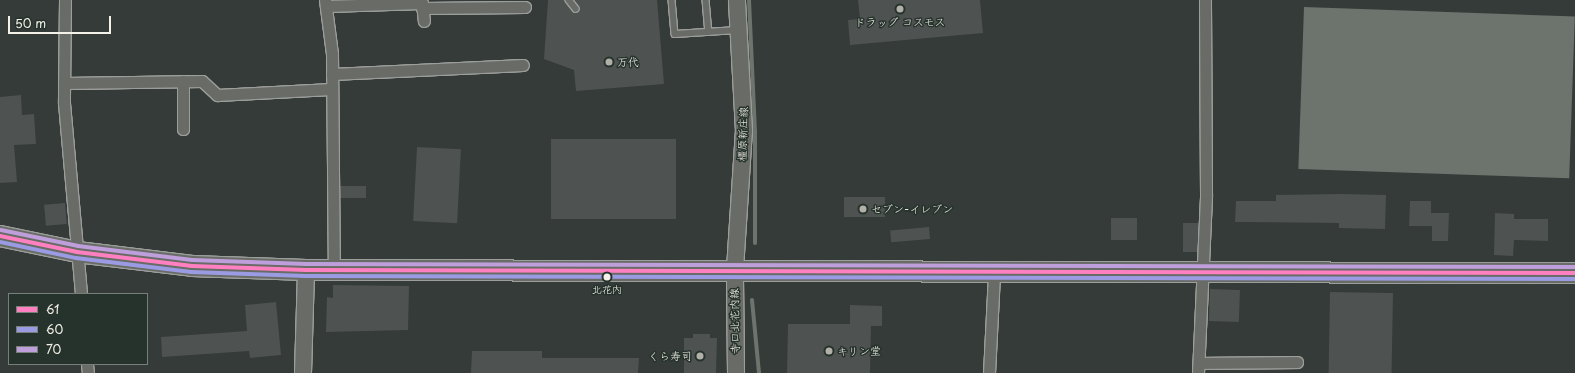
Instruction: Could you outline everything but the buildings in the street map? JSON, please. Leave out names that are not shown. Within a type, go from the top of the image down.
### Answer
[{"type":"highway","points":[[0,236],[77,252],[192,266],[306,270],[735,269],[994,273],[1575,272]]},
{"type":"main road","name":"橿原新庄線","points":[[735,269],[744,131],[737,0]]},
{"type":"main road","name":"寺口北花内線","points":[[735,269],[736,373]]},
{"type":"main road","points":[[303,373],[306,270]]},
{"type":"street","points":[[65,0],[64,84],[81,293]]},
{"type":"street","points":[[1205,0],[1204,272],[1199,368],[1297,362]]},
{"type":"street","points":[[334,270],[332,74],[326,3],[525,6]]},
{"type":"street","points":[[422,4],[424,21]]},
{"type":"street","points":[[332,74],[523,65]]},
{"type":"street","points":[[183,81],[183,129]]},
{"type":"street","points":[[64,84],[202,81],[217,95],[331,89]]},
{"type":"street","points":[[990,373],[994,273]]},
{"type":"lane","points":[[569,0],[576,9]]},
{"type":"lane","points":[[672,0],[675,34],[739,30]]},
{"type":"lane","points":[[706,0],[709,32]]},
{"type":"shaded area","points":[[1304,7],[1575,16],[1569,178],[1298,169]]},
{"type":"waterway","points":[[749,0],[755,131],[755,243]]},
{"type":"waterway","points":[[752,300],[759,373]]},
{"type":"transit line","name":"70","points":[[1,230],[78,246],[192,260],[306,264],[1575,267]]},
{"type":"transit line","name":"61","points":[[0,236],[77,252],[192,266],[306,270],[1575,273]]},
{"type":"transit line","name":"60","points":[[0,242],[76,258],[191,272],[306,276],[1575,279]]},
{"type":"place","name":"ドラッグ コスモス","points":[[900,9]]},
{"type":"place","name":"万代","points":[[609,62]]},
{"type":"place","name":"セブン-イレブン","points":[[863,209]]},
{"type":"place","name":"北花内","points":[[607,277]]},
{"type":"place","name":"キリン堂","points":[[829,351]]},
{"type":"place","name":"くら寿司","points":[[700,356]]}]
